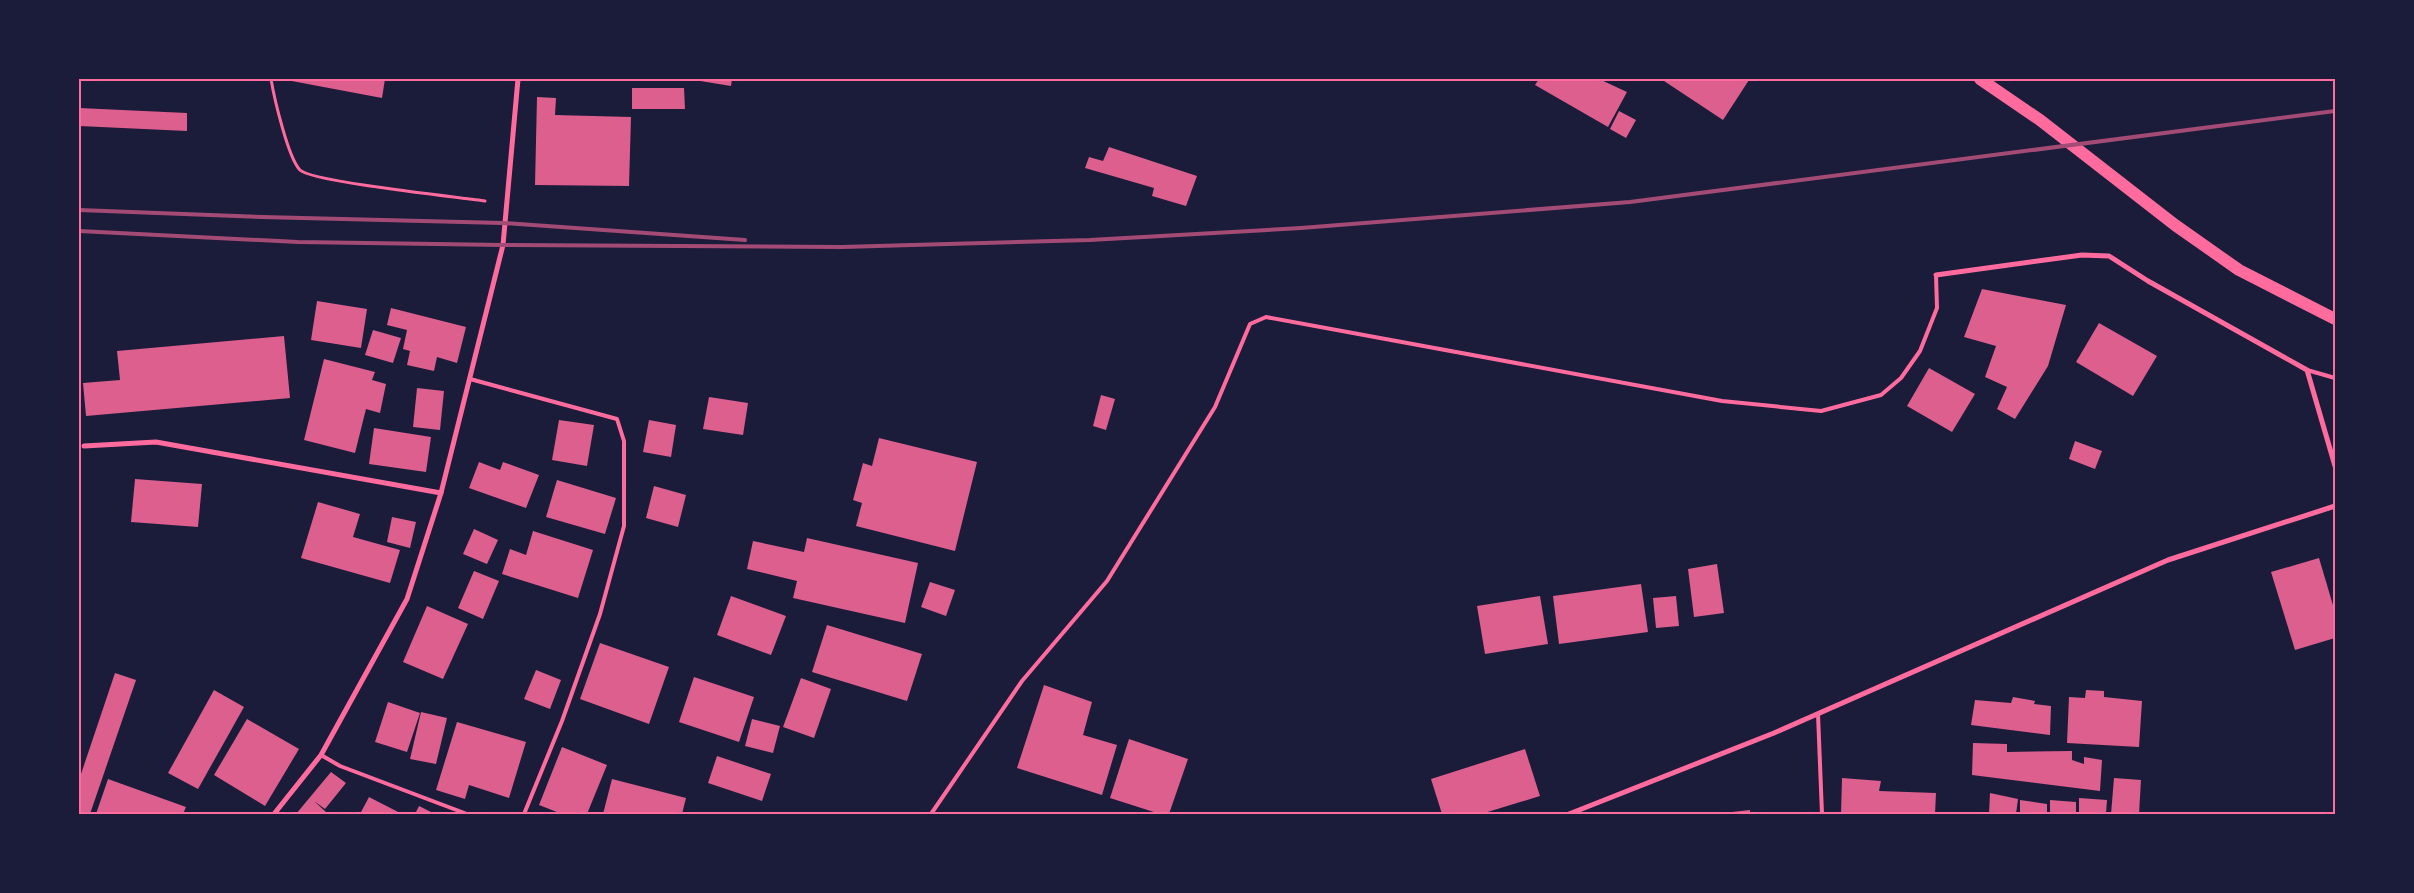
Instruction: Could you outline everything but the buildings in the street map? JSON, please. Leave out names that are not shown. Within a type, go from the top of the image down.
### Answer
[{"type":"main road","points":[[1980,79],[2040,120],[2175,225],[2238,270],[2335,319]]},
{"type":"street","points":[[274,814],[321,755],[407,599],[440,493],[503,245],[518,79]]},
{"type":"street","points":[[1936,275],[2082,255],[2109,256],[2148,281],[2307,370],[2335,466]]},
{"type":"street","points":[[84,446],[156,442],[440,493]]},
{"type":"street","points":[[1569,814],[1818,714],[2168,560],[2335,506]]},
{"type":"lane","points":[[931,814],[1022,681],[1107,582],[1215,407],[1250,324],[1266,318],[1722,401],[1821,412],[1881,395],[1901,378],[1920,350],[1937,308],[1936,275]]},
{"type":"lane","points":[[2307,370],[2335,378]]},
{"type":"lane","points":[[470,379],[617,419],[624,441],[624,526],[600,614],[562,721],[524,814]]},
{"type":"lane","points":[[1818,714],[1822,814]]},
{"type":"lane","points":[[321,755],[340,766],[467,814]]},
{"type":"path","points":[[271,79],[294,163],[301,171],[327,179],[489,201]]},
{"type":"railway","points":[[79,231],[298,242],[503,245],[842,247],[1090,240],[1301,228],[1630,202],[2335,111]]},
{"type":"railway","points":[[79,210],[503,223],[745,240]]}]
